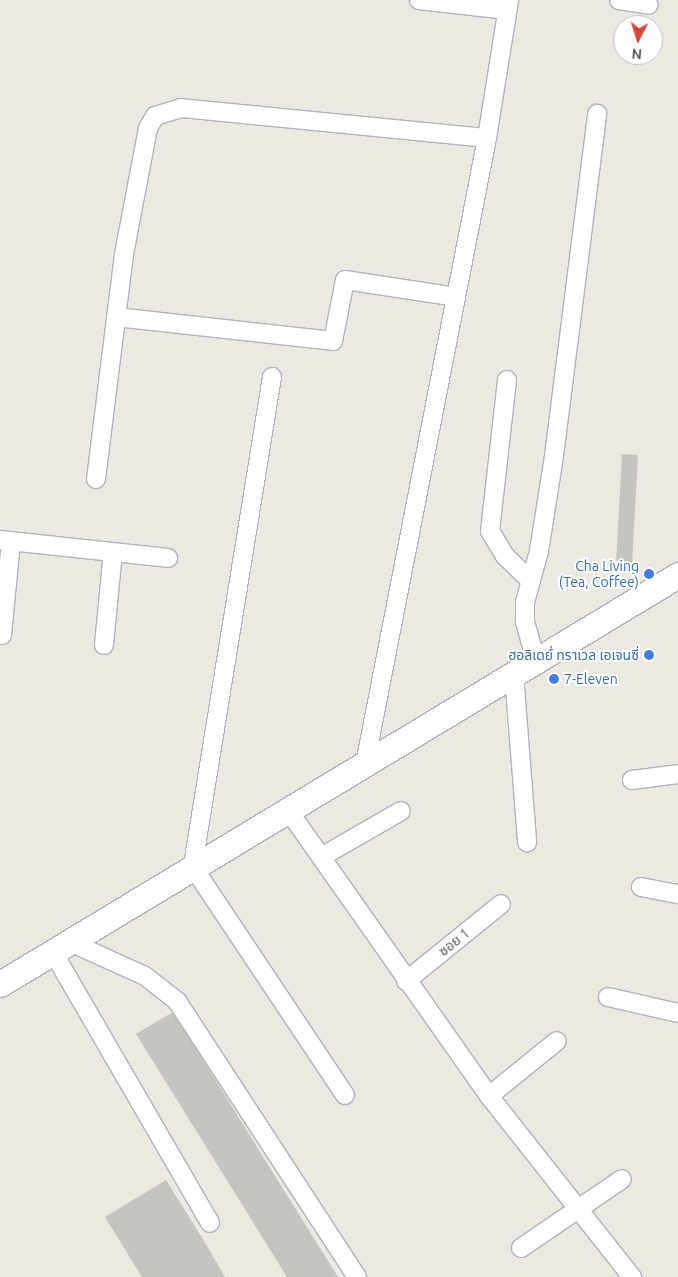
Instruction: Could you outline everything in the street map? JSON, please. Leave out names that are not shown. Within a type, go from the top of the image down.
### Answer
[{"type":"main road","points":[[0,984],[678,576]]},
{"type":"street","points":[[365,764],[487,138],[508,5],[419,0]]},
{"type":"street","points":[[619,0],[649,5]]},
{"type":"street","points":[[96,479],[124,254],[148,128],[162,111],[181,108],[487,138]]},
{"type":"street","points":[[536,661],[525,622],[530,580],[538,551],[554,456],[597,114]]},
{"type":"street","points":[[116,317],[333,341],[345,280],[456,297]]},
{"type":"street","points":[[272,377],[192,867],[345,1095]]},
{"type":"street","points":[[507,380],[490,531],[505,556],[530,580]]},
{"type":"street","points":[[2,635],[6,541],[168,558]]},
{"type":"street","points":[[104,645],[113,552]]},
{"type":"street","points":[[514,675],[527,842]]},
{"type":"street","points":[[632,780],[678,774]]},
{"type":"street","points":[[288,810],[406,981],[489,1096],[632,1277]]},
{"type":"street","points":[[321,857],[401,811]]},
{"type":"street","points":[[641,887],[678,894]]},
{"type":"street","name":"ซอย 1","points":[[406,981],[501,904]]},
{"type":"street","points":[[61,947],[210,1223]]},
{"type":"street","points":[[61,947],[145,976],[177,1001],[357,1277]]},
{"type":"street","points":[[608,998],[678,1013]]},
{"type":"street","points":[[489,1096],[558,1042]]},
{"type":"street","points":[[522,1248],[622,1179]]},
{"type":"building","points":[[622,454],[638,455],[632,565],[616,564]]},
{"type":"building","points":[[173,1012],[338,1277],[287,1277],[136,1034]]},
{"type":"building","points":[[166,1180],[225,1277],[142,1277],[105,1217]]},
{"type":"place","name":"Cha Living (Tea, Coffee)","points":[[649,574]]},
{"type":"place","name":"ฮอลิเดย์่ ทราเวล เอเจนซี่","points":[[649,655]]},
{"type":"place","name":"7-Eleven","points":[[554,679]]}]
